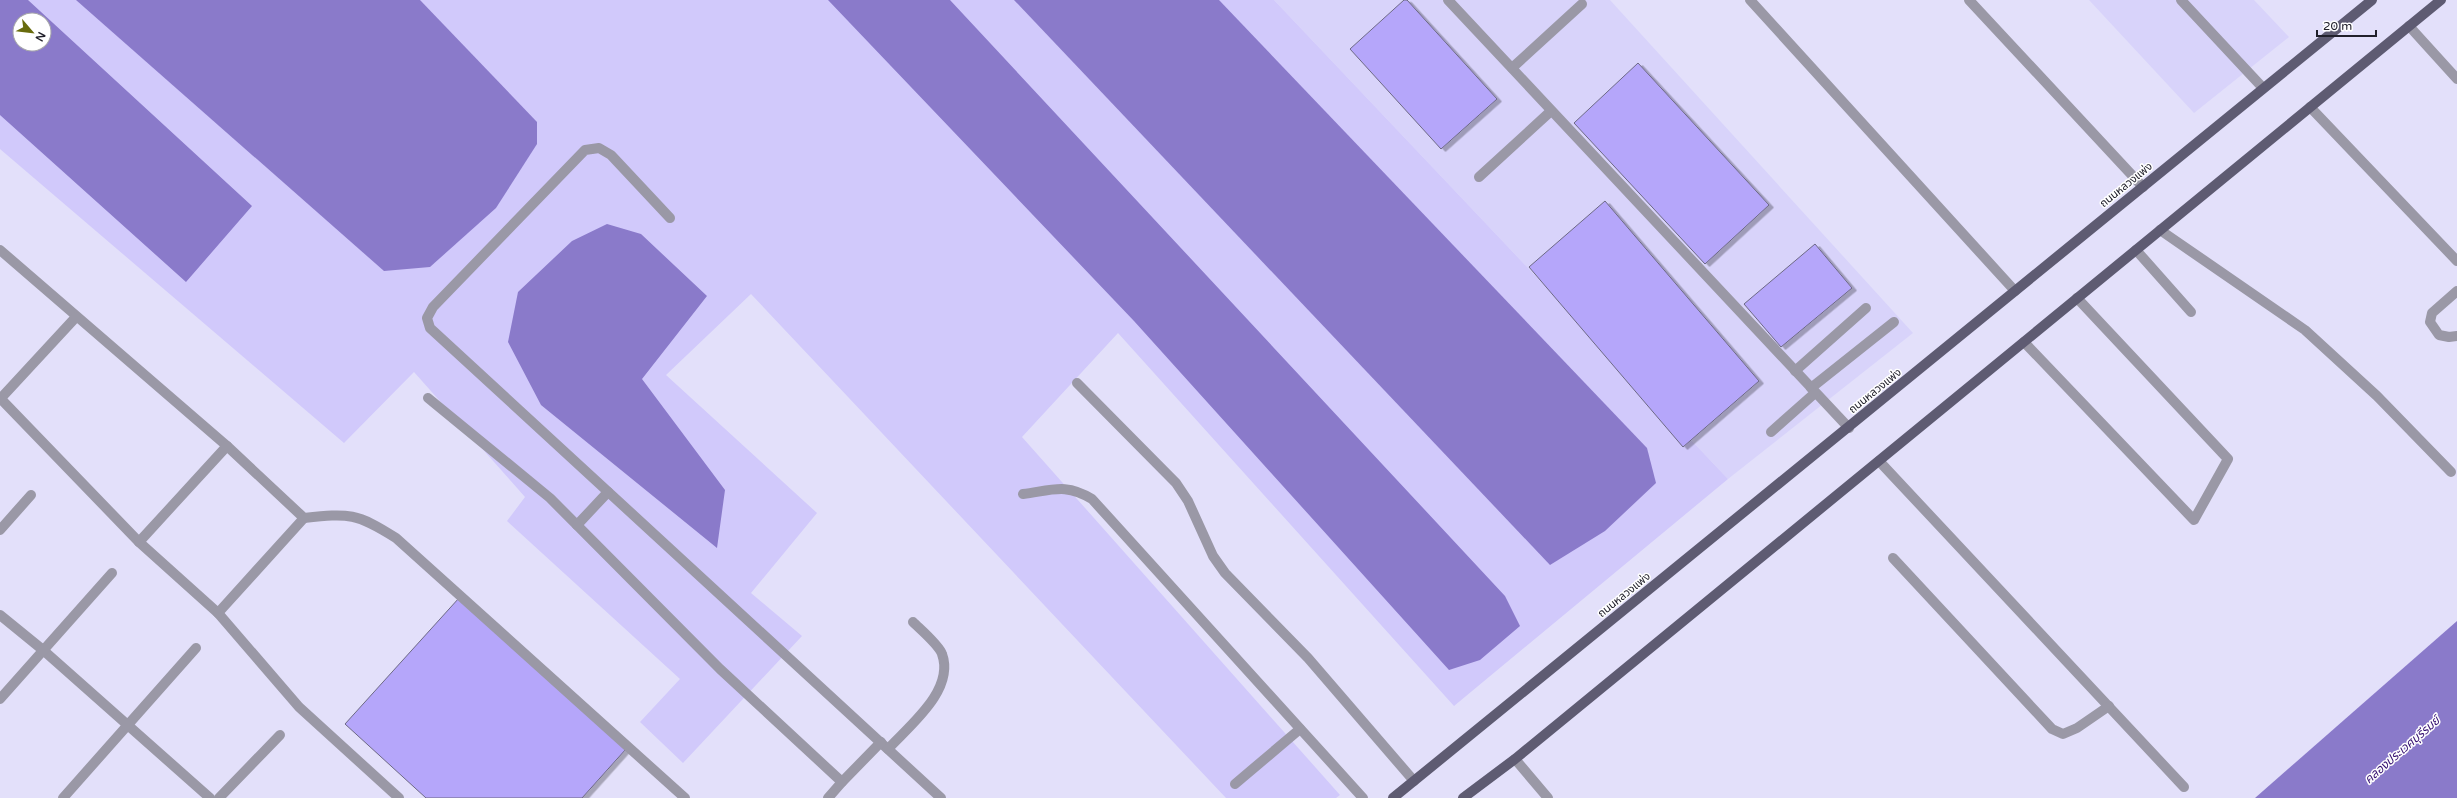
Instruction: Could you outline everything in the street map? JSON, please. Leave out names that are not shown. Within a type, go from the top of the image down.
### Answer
[{"type":"main road","name":"ถนนหลวงแพ่ง","points":[[1393,798],[1849,428],[2372,0]]},
{"type":"main road","points":[[1463,798],[1515,759],[2441,0]]},
{"type":"street","points":[[1448,0],[1849,428]]},
{"type":"street","points":[[1750,0],[2015,291]]},
{"type":"street","points":[[1969,0],[2143,187]]},
{"type":"street","points":[[2181,0],[2263,88]]},
{"type":"street","points":[[1512,68],[1582,4]]},
{"type":"street","points":[[2409,26],[2457,79]]},
{"type":"street","points":[[2310,107],[2457,261]]},
{"type":"street","points":[[1479,177],[1551,111]]},
{"type":"street","points":[[670,218],[611,155],[600,148],[585,150],[433,307],[427,318],[430,328],[436,336],[885,745],[941,798]]},
{"type":"street","points":[[2160,230],[2305,330],[2377,396],[2451,472]]},
{"type":"street","points":[[0,250],[76,317],[228,446],[304,518]]},
{"type":"street","points":[[2136,250],[2191,312]]},
{"type":"street","points":[[2457,291],[2432,313],[2430,322],[2439,335],[2449,337],[2457,336]]},
{"type":"street","points":[[2024,342],[2194,520],[2228,459],[2077,298]]},
{"type":"street","points":[[1795,371],[1866,308]]},
{"type":"street","points":[[76,317],[0,398],[139,542],[218,613],[299,708],[399,798]]},
{"type":"street","points":[[1771,432],[1813,390],[1894,322]]},
{"type":"street","points":[[1077,383],[1176,483],[1188,501],[1213,556],[1225,573],[1308,658],[1414,781]]},
{"type":"street","points":[[428,398],[522,474],[577,525],[720,669],[842,782]]},
{"type":"street","points":[[139,542],[228,446]]},
{"type":"street","points":[[1879,461],[2184,787]]},
{"type":"street","points":[[1023,494],[1060,489],[1076,490],[1092,499],[1363,798]]},
{"type":"street","points":[[577,525],[608,492]]},
{"type":"street","points":[[0,530],[31,495]]},
{"type":"street","points":[[218,613],[304,518],[342,514],[369,521],[396,538],[685,798]]},
{"type":"street","points":[[1893,558],[2052,729],[2063,734],[2078,728],[2108,706]]},
{"type":"street","points":[[0,699],[112,573]]},
{"type":"street","points":[[0,615],[43,650],[77,682],[129,724],[210,798]]},
{"type":"street","points":[[828,798],[842,782],[925,709],[938,690],[945,669],[942,652],[913,622]]},
{"type":"street","points":[[63,798],[196,648]]},
{"type":"street","points":[[1235,784],[1300,729]]},
{"type":"street","points":[[219,798],[280,735]]},
{"type":"street","points":[[1515,759],[1548,798]]},
{"type":"shaded area","points":[[0,0],[1274,0],[1728,479],[1454,706],[1118,333],[1022,437],[1340,795],[1336,798],[1226,798],[751,294],[666,375],[817,513],[751,593],[802,636],[683,763],[640,722],[680,679],[507,521],[525,497],[414,372],[344,443],[0,149]]},
{"type":"shaded area","points":[[1274,0],[1610,0],[1913,333],[1728,479]]},
{"type":"shaded area","points":[[2089,0],[2254,0],[2289,37],[2194,113]]},
{"type":"water","points":[[0,0],[28,0],[41,12],[12,12],[12,52],[52,52],[52,22],[252,206],[186,282],[0,115]]},
{"type":"water","points":[[76,0],[420,0],[537,122],[537,144],[496,208],[430,267],[384,271]]},
{"type":"water","points":[[828,0],[950,0],[1505,596],[1520,626],[1480,660],[1449,670],[1134,321]]},
{"type":"water","points":[[1014,0],[1219,0],[1647,448],[1656,483],[1605,531],[1550,565]]},
{"type":"water","points":[[607,224],[641,234],[707,296],[642,379],[725,490],[717,548],[541,405],[508,342],[518,292],[572,241]]},
{"type":"water","name":"คลองประเวศบุรีรมย์","points":[[2457,621],[2457,798],[2255,798]]},
{"type":"building","points":[[1404,0],[1407,0],[1497,99],[1441,149],[1350,49]]},
{"type":"building","points":[[1638,63],[1769,205],[1705,264],[1574,123]]},
{"type":"building","points":[[1605,201],[1759,381],[1683,447],[1529,267]]},
{"type":"building","points":[[1815,244],[1852,288],[1781,347],[1744,304]]},
{"type":"building","points":[[459,598],[626,749],[582,798],[426,798],[345,724]]}]
